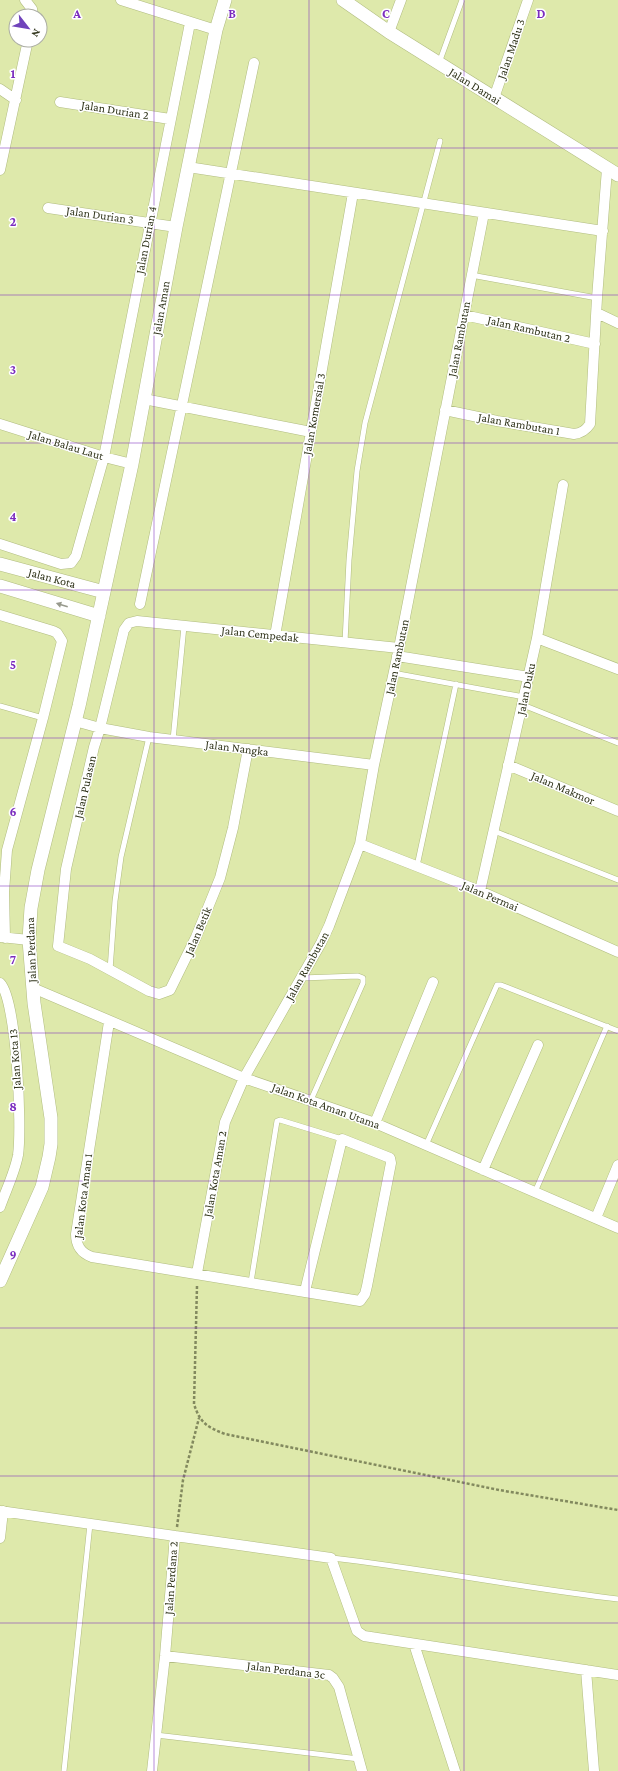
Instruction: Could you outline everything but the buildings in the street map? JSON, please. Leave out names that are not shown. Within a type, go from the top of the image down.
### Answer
[{"type":"street","points":[[25,0],[31,8]]},
{"type":"street","points":[[121,0],[216,30]]},
{"type":"street","name":"Jalan Aman","points":[[99,616],[132,464],[176,227],[216,30],[224,0]]},
{"type":"street","name":"Jalan Damai","points":[[343,0],[389,32],[613,172]]},
{"type":"street","points":[[389,32],[401,0]]},
{"type":"street","name":"Jalan Madu 3","points":[[494,98],[528,0]]},
{"type":"street","name":"Jalan Durian 4","points":[[0,544],[61,564],[70,563],[76,556],[104,457],[190,22]]},
{"type":"street","points":[[0,170],[26,48]]},
{"type":"street","points":[[140,604],[254,63]]},
{"type":"street","points":[[0,89],[16,100]]},
{"type":"street","name":"Jalan Durian 2","points":[[60,102],[170,119]]},
{"type":"street","points":[[188,167],[603,231]]},
{"type":"street","points":[[595,344],[608,318],[597,298],[603,231],[613,172]]},
{"type":"street","name":"Jalan Komersial 3","points":[[275,636],[354,193]]},
{"type":"street","name":"Jalan Durian 3","points":[[48,208],[176,227]]},
{"type":"street","name":"Jalan Rambutan","points":[[244,1078],[329,926],[360,844],[374,765],[398,652],[484,213]]},
{"type":"street","name":"Jalan Rambutan 2","points":[[464,315],[595,344]]},
{"type":"street","name":"Jalan Rambutan 1","points":[[445,410],[497,421],[574,434],[583,432],[590,424],[595,344]]},
{"type":"street","points":[[144,399],[311,432]]},
{"type":"street","name":"Jalan Balau Laut","points":[[0,424],[104,457],[132,464]]},
{"type":"street","name":"Jalan Duku","points":[[480,891],[538,638],[563,485]]},
{"type":"street","name":"Jalan Kota","points":[[0,564],[104,592]]},
{"type":"street","name":"Jalan Kota","points":[[0,586],[99,616]]},
{"type":"street","points":[[0,615],[53,631],[60,636],[62,645],[7,850],[2,938],[29,940]]},
{"type":"street","name":"Jalan Perdana","points":[[0,1281],[36,1203],[49,1157],[51,1118],[32,988],[29,940],[31,908],[38,870],[99,616]]},
{"type":"street","name":"Jalan Cempedak","points":[[124,630],[129,623],[137,621],[345,642],[529,677]]},
{"type":"street","name":"Jalan Pulasan","points":[[58,946],[66,869],[94,747],[124,630]]},
{"type":"street","points":[[538,638],[618,669]]},
{"type":"street","name":"Jalan Nangka","points":[[75,721],[100,728],[149,737],[374,765]]},
{"type":"street","name":"Jalan Betik","points":[[58,946],[90,959],[153,993],[165,993],[173,985],[196,937],[220,878],[233,828],[248,749]]},
{"type":"street","name":"Jalan Makmor","points":[[508,765],[618,811]]},
{"type":"street","name":"Jalan Permai","points":[[360,844],[480,891],[618,952]]},
{"type":"street","points":[[375,1123],[433,982]]},
{"type":"street","name":"Jalan Kota 13","points":[[0,983],[9,999],[14,1028],[18,1105],[18,1153],[15,1166],[0,1207]]},
{"type":"street","name":"Jalan Kota Aman Utama","points":[[32,988],[109,1022],[244,1078],[375,1123],[618,1228]]},
{"type":"street","name":"Jalan Kota Aman 1","points":[[109,1022],[76,1234],[78,1246],[81,1251],[92,1256],[360,1301],[365,1294],[367,1286],[392,1160],[342,1139]]},
{"type":"street","points":[[483,1170],[538,1045]]},
{"type":"street","name":"Jalan Kota Aman 2","points":[[197,1273],[222,1131],[244,1078]]},
{"type":"street","points":[[306,1291],[342,1139]]},
{"type":"street","points":[[596,1218],[618,1165]]},
{"type":"street","points":[[0,1538],[2,1511]]},
{"type":"street","name":"Jalan Perdana 2","points":[[2,1511],[175,1536],[165,1656],[152,1771]]},
{"type":"street","points":[[175,1536],[331,1558],[357,1631],[364,1636],[618,1675]]},
{"type":"street","points":[[414,1644],[455,1771]]},
{"type":"street","name":"Jalan Perdana 3c","points":[[165,1656],[329,1675],[339,1686],[362,1771]]},
{"type":"street","points":[[586,1670],[594,1771]]},
{"type":"lane","points":[[439,63],[462,0]]},
{"type":"lane","points":[[345,642],[349,560],[356,486],[365,423],[440,141]]},
{"type":"lane","points":[[471,275],[597,298]]},
{"type":"lane","points":[[173,740],[184,626]]},
{"type":"lane","points":[[393,673],[456,684],[524,701],[618,743]]},
{"type":"lane","points":[[417,866],[456,684]]},
{"type":"lane","points":[[0,706],[43,718]]},
{"type":"lane","points":[[110,971],[115,900],[122,857],[149,737]]},
{"type":"lane","points":[[494,831],[618,880]]},
{"type":"lane","points":[[301,978],[358,976],[363,978],[363,983],[311,1100]]},
{"type":"lane","points":[[426,1145],[497,986],[501,985],[618,1031]]},
{"type":"lane","points":[[535,1192],[608,1026]]},
{"type":"lane","points":[[251,1282],[275,1124],[280,1120],[342,1139]]},
{"type":"lane","points":[[64,1771],[90,1524]]},
{"type":"lane","points":[[331,1558],[404,1567],[543,1590],[618,1599]]},
{"type":"lane","points":[[156,1735],[359,1759]]},
{"type":"path","points":[[197,1273],[194,1404],[199,1418],[211,1429],[225,1434],[499,1490],[618,1510]]},
{"type":"path","points":[[175,1536],[183,1480],[199,1418]]}]
